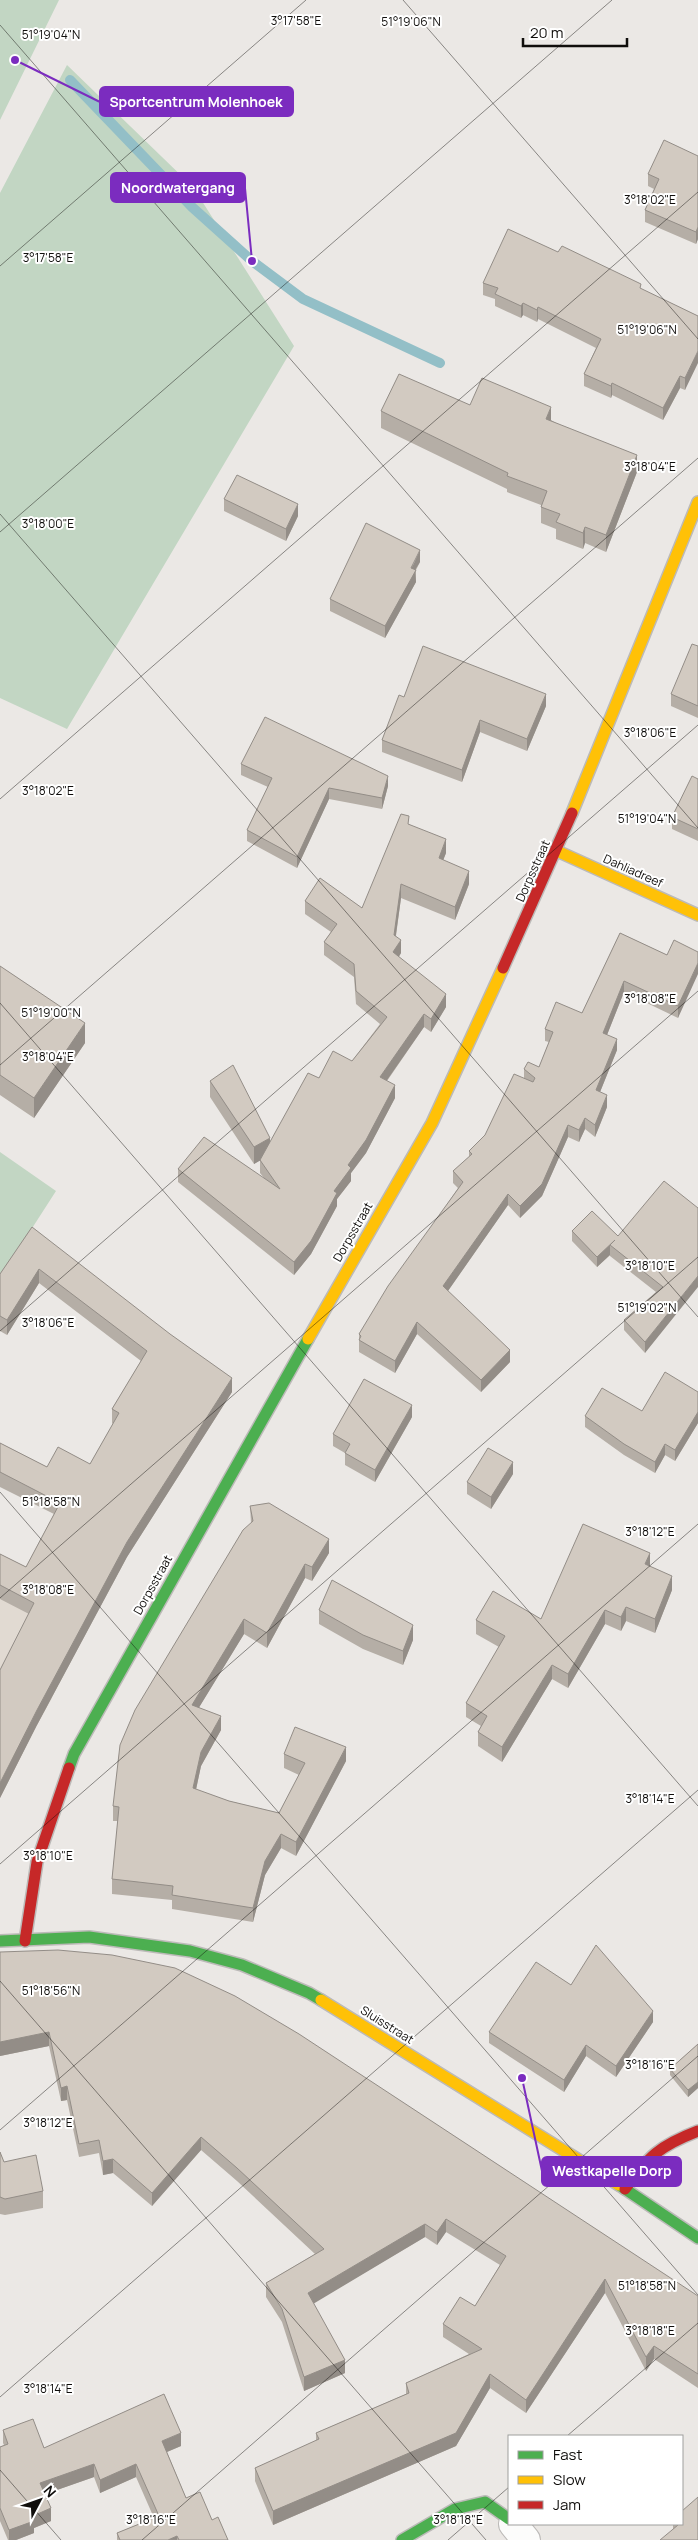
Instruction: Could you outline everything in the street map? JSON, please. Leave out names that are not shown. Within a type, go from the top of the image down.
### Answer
[{"type":"street","name":"Dorpsstraat","points":[[25,1941],[37,1862],[74,1754],[239,1458],[432,1123],[557,851],[698,502]]},
{"type":"street","name":"Dahliadreef","points":[[557,851],[698,915]]},
{"type":"street","name":"Sluisstraat","points":[[25,1941],[89,1937],[190,1952],[242,1965],[309,1993],[625,2189],[698,2238]]},
{"type":"street","points":[[0,1941],[25,1941]]},
{"type":"street","points":[[625,2189],[643,2164],[669,2142],[698,2131]]},
{"type":"street","points":[[402,2540],[455,2509],[485,2502],[508,2518]]},
{"type":"street","points":[[514,2525],[526,2540]]},
{"type":"shaded area","points":[[0,1568],[72,1606],[6,1673],[52,1698],[37,1725],[0,1726]]},
{"type":"green space","points":[[0,0],[59,0],[0,120]]},
{"type":"green space","points":[[67,65],[193,187],[294,346],[67,729],[0,698],[0,193]]},
{"type":"green space","points":[[0,1152],[56,1191],[0,1278]]},
{"type":"building","points":[[664,140],[698,156],[698,227],[696,232],[645,210],[659,179],[648,174]]},
{"type":"building","points":[[508,229],[558,252],[562,246],[641,284],[640,288],[698,316],[698,351],[685,378],[680,376],[663,408],[612,383],[611,386],[584,374],[601,339],[538,307],[537,310],[523,303],[521,306],[495,294],[498,288],[483,283]]},
{"type":"building","points":[[399,374],[470,405],[482,378],[551,407],[546,419],[637,455],[606,535],[585,527],[583,533],[556,522],[560,514],[541,507],[547,491],[507,476],[508,473],[381,411]]},
{"type":"building","points":[[237,475],[298,504],[286,529],[224,499]]},
{"type":"building","points":[[366,523],[420,550],[411,568],[416,570],[385,626],[330,599]]},
{"type":"building","points":[[692,644],[698,646],[698,706],[671,694]]},
{"type":"building","points":[[423,646],[546,694],[527,739],[480,720],[462,770],[382,740],[399,695],[404,697]]},
{"type":"building","points":[[265,717],[388,776],[382,798],[329,788],[297,857],[247,830],[272,778],[241,764]]},
{"type":"building","points":[[692,776],[698,779],[698,829],[672,817]]},
{"type":"building","points":[[401,814],[409,816],[408,824],[446,839],[439,858],[469,871],[455,907],[401,884],[394,935],[401,940],[393,952],[446,994],[431,1019],[424,1014],[380,1077],[395,1085],[366,1140],[348,1165],[351,1168],[334,1191],[337,1193],[311,1241],[294,1262],[178,1169],[204,1137],[280,1189],[260,1160],[308,1073],[319,1078],[333,1051],[352,1061],[387,1017],[356,991],[354,964],[324,942],[337,924],[305,901],[320,878],[362,908]]},
{"type":"building","points":[[620,933],[667,955],[674,940],[698,952],[698,963],[678,1006],[624,981],[603,1033],[617,1039],[596,1090],[607,1095],[595,1125],[585,1118],[579,1130],[568,1125],[542,1184],[520,1206],[508,1194],[443,1286],[510,1350],[481,1380],[417,1322],[395,1361],[359,1340],[361,1336],[359,1334],[388,1286],[463,1182],[453,1171],[472,1154],[469,1151],[485,1135],[514,1074],[533,1082],[535,1078],[524,1069],[528,1062],[539,1067],[553,1032],[545,1029],[556,1002],[582,1013]]},
{"type":"building","points":[[0,966],[85,1023],[34,1098],[0,1075]]},
{"type":"building","points":[[233,1065],[270,1138],[254,1147],[210,1081]]},
{"type":"building","points":[[664,1181],[698,1208],[698,1276],[645,1342],[624,1320],[663,1287],[610,1245],[615,1240],[597,1257],[572,1231],[592,1211],[618,1236]]},
{"type":"building","points":[[32,1227],[170,1334],[232,1378],[127,1542],[0,1783],[0,1670],[34,1603],[0,1585],[0,1554],[26,1567],[60,1503],[0,1472],[0,1443],[47,1467],[58,1447],[90,1464],[119,1413],[112,1409],[147,1351],[39,1269],[7,1320],[0,1316],[0,1274]]},
{"type":"building","points":[[665,1372],[698,1392],[698,1412],[675,1450],[665,1444],[655,1462],[624,1444],[585,1416],[602,1388],[642,1411]]},
{"type":"building","points":[[364,1379],[412,1405],[375,1470],[345,1453],[350,1444],[333,1434]]},
{"type":"building","points":[[488,1448],[513,1462],[491,1497],[467,1482]]},
{"type":"building","points":[[269,1503],[329,1539],[312,1567],[305,1564],[267,1633],[244,1619],[192,1705],[221,1716],[201,1752],[193,1788],[229,1801],[279,1813],[305,1763],[284,1754],[295,1727],[346,1747],[296,1842],[281,1834],[265,1861],[253,1908],[172,1895],[173,1886],[112,1879],[119,1807],[113,1806],[120,1745],[135,1710],[243,1530],[253,1521],[250,1506]]},
{"type":"building","points":[[583,1524],[650,1553],[645,1564],[672,1576],[655,1619],[626,1607],[621,1617],[605,1610],[568,1674],[552,1665],[502,1747],[478,1732],[487,1716],[466,1703],[505,1636],[476,1620],[493,1591],[541,1619]]},
{"type":"building","points":[[332,1580],[413,1625],[403,1651],[363,1635],[319,1610]]},
{"type":"building","points":[[596,1945],[653,2011],[616,2066],[586,2045],[564,2080],[489,2032],[536,1962],[571,1985]]},
{"type":"building","points":[[58,1950],[112,1955],[175,1968],[235,1996],[299,2034],[698,2296],[698,2374],[654,2346],[646,2357],[605,2279],[526,2400],[490,2374],[456,2433],[273,2511],[255,2468],[319,2439],[316,2433],[409,2393],[406,2383],[482,2349],[443,2324],[460,2297],[475,2306],[506,2256],[446,2219],[437,2232],[425,2224],[308,2293],[345,2360],[304,2377],[282,2309],[266,2283],[324,2249],[201,2137],[152,2193],[113,2159],[103,2161],[99,2140],[79,2144],[67,2086],[61,2088],[49,2032],[0,2042],[0,1952]]},
{"type":"building","points":[[698,2044],[698,2082],[688,2090],[670,2069]]},
{"type":"building","points":[[0,2152],[4,2162],[36,2155],[43,2191],[5,2199],[0,2197]]},
{"type":"building","points":[[164,2394],[181,2433],[162,2441],[186,2498],[200,2492],[212,2520],[218,2517],[228,2540],[179,2540],[177,2536],[168,2540],[120,2540],[117,2533],[159,2516],[136,2464],[100,2480],[94,2464],[40,2483],[51,2508],[33,2516],[34,2521],[9,2530],[0,2508],[0,2447],[8,2444],[3,2430],[33,2419],[44,2448]]},
{"type":"building","points":[[698,2497],[698,2540],[660,2540],[678,2525],[683,2525],[683,2510]]},
{"type":"waterway","points":[[70,80],[192,207],[252,261],[303,299],[440,363]]},
{"type":"traffic: fast","points":[[69,1768],[74,1754],[308,1339]]},
{"type":"traffic: fast","points":[[0,1941],[89,1937],[190,1951],[242,1965],[309,1993],[321,2000]]},
{"type":"traffic: fast","points":[[619,2185],[698,2238]]},
{"type":"traffic: fast","points":[[402,2540],[455,2509],[485,2502],[508,2518]]},
{"type":"traffic: slow","points":[[572,813],[698,502]]},
{"type":"traffic: slow","points":[[557,851],[698,915]]},
{"type":"traffic: slow","points":[[308,1339],[432,1123],[503,968]]},
{"type":"traffic: slow","points":[[321,2000],[619,2185]]},
{"type":"traffic: jam","points":[[503,968],[572,813]]},
{"type":"traffic: jam","points":[[25,1941],[37,1862],[69,1768]]},
{"type":"traffic: jam","points":[[625,2189],[641,2168],[656,2153],[664,2147],[698,2131]]},
{"type":"place","name":"Sportcentrum Molenhoek","points":[[15,60]]},
{"type":"place","name":"Noordwatergang","points":[[252,261]]},
{"type":"place","name":"Westkapelle Dorp","points":[[522,2078]]}]
